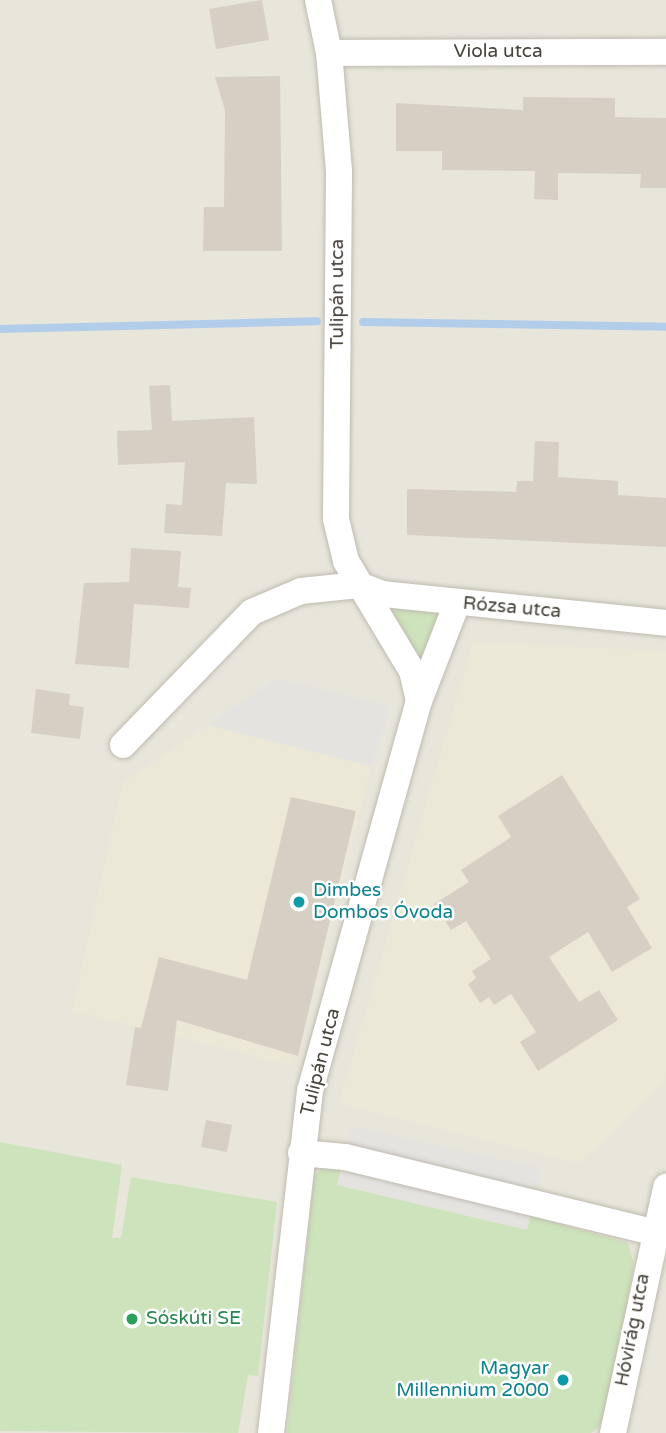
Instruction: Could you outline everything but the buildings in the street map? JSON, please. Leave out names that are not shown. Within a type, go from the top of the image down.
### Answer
[{"type":"street","name":"Tulipán utca","points":[[318,0],[329,53],[339,171],[336,519],[359,585],[412,671],[419,701]]},
{"type":"street","name":"Viola utca","points":[[329,53],[666,52]]},
{"type":"street","name":"Rózsa utca","points":[[359,585],[457,603],[666,623]]},
{"type":"street","points":[[123,745],[252,612],[300,591],[359,585]]},
{"type":"street","name":"Tulipán utca","points":[[271,1433],[310,1091],[419,701],[457,603]]},
{"type":"street","points":[[301,1153],[345,1157],[653,1232]]},
{"type":"street","name":"Hóvirág utca","points":[[613,1433],[653,1232],[666,1187]]},
{"type":"shaded area","points":[[0,0],[666,0],[666,1433],[0,1433]]},
{"type":"shaded area","points":[[473,642],[666,651],[666,1079],[579,1164],[339,1104]]},
{"type":"shaded area","points":[[276,679],[391,706],[371,766],[207,725]]},
{"type":"shaded area","points":[[207,725],[371,766],[298,1056],[291,1065],[72,1011],[123,782]]},
{"type":"shaded area","points":[[351,1126],[542,1169],[527,1230],[337,1185]]},
{"type":"green space","points":[[397,606],[438,614],[422,663],[389,615]]},
{"type":"green space","name":"Sóskúti SE","points":[[0,1142],[122,1165],[112,1238],[121,1238],[131,1177],[277,1202],[258,1376],[248,1375],[238,1433],[0,1431]]},
{"type":"green space","points":[[323,1166],[342,1168],[337,1185],[527,1229],[530,1216],[628,1243],[634,1264],[608,1410],[598,1428],[591,1433],[287,1433],[314,1177]]},
{"type":"waterway","points":[[0,329],[317,321]]},
{"type":"waterway","points":[[363,322],[666,327]]},
{"type":"place","name":"Dimbes Dombos Óvoda","points":[[299,902]]},
{"type":"place","name":"Sóskúti SE","points":[[132,1319]]},
{"type":"place","name":"Magyar Millennium 2000","points":[[563,1380]]}]
